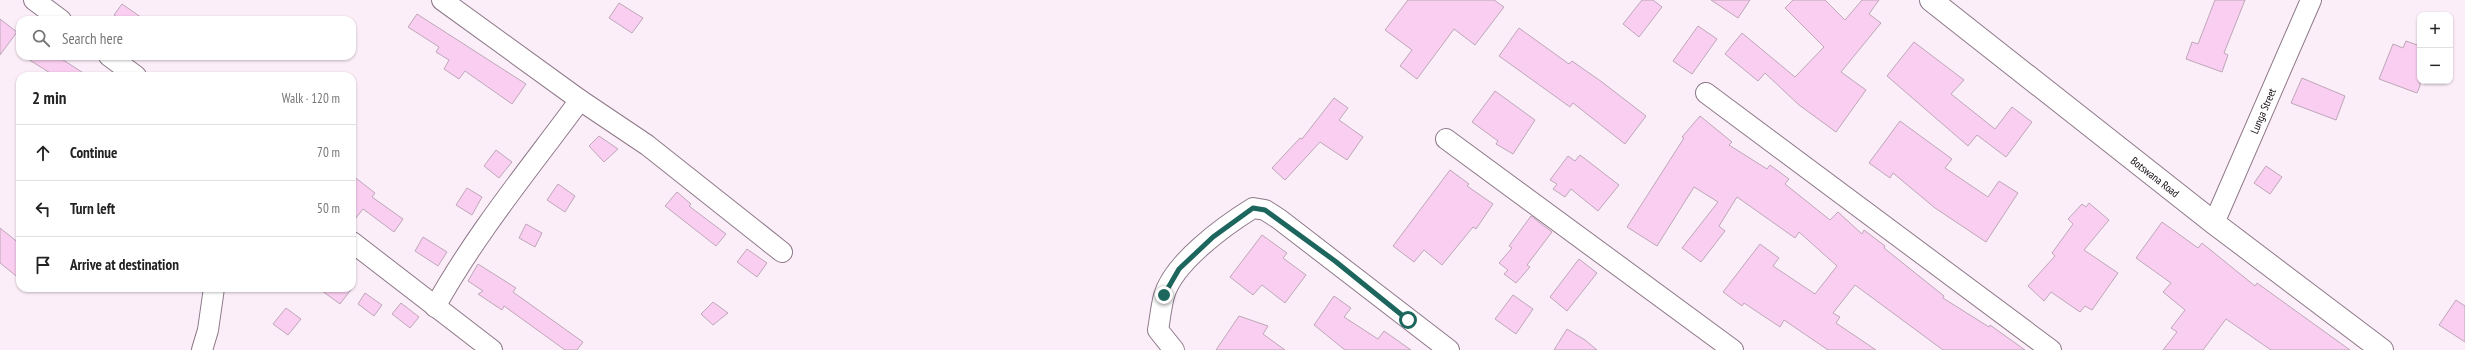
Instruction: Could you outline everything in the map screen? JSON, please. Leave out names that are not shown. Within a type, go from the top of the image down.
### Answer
[{"type":"street","points":[[34,0],[56,16]]},
{"type":"street","points":[[442,0],[580,100],[647,145],[782,252]]},
{"type":"street","name":"Botswana Road","points":[[1931,0],[2374,348]]},
{"type":"street","name":"Lunga Street","points":[[2214,223],[2311,0]]},
{"type":"street","points":[[114,60],[131,72]]},
{"type":"street","points":[[1706,93],[2051,350]]},
{"type":"street","points":[[435,307],[455,272],[491,219],[580,100]]},
{"type":"street","points":[[1446,139],[1733,350]]},
{"type":"street","points":[[1174,350],[1158,330],[1164,295],[1179,269],[1213,237],[1253,208],[1265,210],[1279,219],[1449,350]]},
{"type":"street","points":[[356,245],[492,350]]},
{"type":"street","points":[[202,350],[208,330],[213,292]]},
{"type":"building","points":[[1408,0],[1494,0],[1504,7],[1475,45],[1454,29],[1417,79],[1400,66],[1412,50],[1385,30]]},
{"type":"building","points":[[1642,0],[1653,0],[1662,7],[1639,37],[1623,24]]},
{"type":"building","points":[[1711,0],[1750,0],[1738,18]]},
{"type":"building","points":[[1793,0],[1825,0],[1845,20],[1862,0],[1879,0],[1869,14],[1881,23],[1841,72],[1866,90],[1836,132],[1799,105],[1765,73],[1758,81],[1725,54],[1742,33],[1795,77],[1824,47],[1785,8]]},
{"type":"building","points":[[2215,0],[2245,0],[2224,53],[2228,55],[2222,72],[2186,59],[2192,42],[2198,44]]},
{"type":"building","points":[[619,3],[643,18],[632,33],[609,18]]},
{"type":"building","points":[[122,4],[139,16],[116,16],[114,15]]},
{"type":"building","points":[[417,14],[526,84],[512,104],[465,71],[459,79],[444,69],[449,60],[436,52],[439,47],[408,27]]},
{"type":"building","points":[[0,19],[16,31],[16,33],[0,55]]},
{"type":"building","points":[[1698,26],[1717,39],[1692,74],[1673,61]]},
{"type":"building","points":[[1519,28],[1569,64],[1572,61],[1646,116],[1625,144],[1573,103],[1570,107],[1499,56]]},
{"type":"building","points":[[2406,41],[2417,45],[2417,84],[2420,84],[2420,86],[2417,93],[2379,79],[2393,44],[2403,48]]},
{"type":"building","points":[[1914,42],[1964,80],[1951,94],[1995,129],[2012,107],[2032,122],[2006,157],[1977,135],[1968,146],[1887,76]]},
{"type":"building","points":[[29,60],[63,60],[82,72],[49,72]]},
{"type":"building","points":[[2302,78],[2345,96],[2336,120],[2291,103]]},
{"type":"building","points":[[1495,91],[1535,120],[1513,154],[1496,144],[1498,141],[1472,122]]},
{"type":"building","points":[[1334,98],[1348,108],[1339,120],[1363,137],[1347,160],[1320,142],[1285,180],[1272,168],[1300,138],[1302,139]]},
{"type":"building","points":[[1700,116],[1732,142],[1729,145],[1767,169],[1770,165],[1789,179],[1785,184],[1830,220],[1838,212],[1862,234],[1864,230],[1885,246],[1884,248],[1944,296],[1943,298],[1989,327],[1990,325],[2025,350],[1943,350],[1855,285],[1833,313],[1840,317],[1836,323],[1876,350],[1828,350],[1784,320],[1780,327],[1744,303],[1742,306],[1723,292],[1760,244],[1779,258],[1773,266],[1815,294],[1837,266],[1799,232],[1795,238],[1737,197],[1719,226],[1725,231],[1701,262],[1682,248],[1718,202],[1694,187],[1657,246],[1627,227],[1684,138],[1682,137]]},
{"type":"building","points":[[1900,121],[1952,159],[1945,168],[1988,197],[1999,181],[2018,193],[1986,242],[1935,208],[1893,173],[1890,178],[1869,163]]},
{"type":"building","points":[[599,136],[618,149],[604,162],[589,146]]},
{"type":"building","points":[[496,150],[512,162],[499,178],[484,166]]},
{"type":"building","points":[[1580,155],[1619,185],[1598,211],[1571,189],[1565,197],[1553,189],[1557,184],[1550,180],[1568,156],[1575,161]]},
{"type":"building","points":[[2266,166],[2282,177],[2270,194],[2254,183]]},
{"type":"building","points":[[1450,170],[1469,184],[1467,186],[1493,204],[1476,229],[1473,227],[1442,265],[1424,250],[1414,262],[1393,246]]},
{"type":"building","points":[[356,178],[375,193],[372,197],[403,219],[394,232],[363,209],[356,218]]},
{"type":"building","points":[[558,184],[575,196],[565,212],[547,200]]},
{"type":"building","points":[[467,188],[482,197],[472,215],[456,205]]},
{"type":"building","points":[[677,192],[691,204],[689,206],[726,234],[716,246],[665,206]]},
{"type":"building","points":[[2089,203],[2109,220],[2084,250],[2118,273],[2092,310],[2085,306],[2080,312],[2051,292],[2044,301],[2028,286],[2055,256],[2052,253],[2073,224],[2068,219],[2082,204],[2086,207]]},
{"type":"building","points":[[1531,216],[1552,232],[1527,265],[1530,267],[1516,283],[1504,274],[1508,270],[1499,263],[1512,248],[1509,246]]},
{"type":"building","points":[[2162,222],[2198,248],[2202,243],[2255,286],[2257,283],[2350,350],[2271,350],[2226,319],[2203,350],[2163,350],[2177,332],[2171,328],[2185,310],[2163,292],[2171,283],[2136,258]]},
{"type":"building","points":[[526,224],[542,233],[535,247],[519,238]]},
{"type":"building","points":[[0,228],[16,241],[16,276],[0,263]]},
{"type":"building","points":[[1262,235],[1287,253],[1283,258],[1306,275],[1285,303],[1262,285],[1253,295],[1230,277]]},
{"type":"building","points":[[423,237],[447,252],[438,266],[415,251]]},
{"type":"building","points":[[747,249],[767,263],[757,277],[737,262]]},
{"type":"building","points":[[1579,259],[1597,273],[1567,311],[1550,297]]},
{"type":"building","points":[[478,264],[516,288],[513,292],[583,342],[577,350],[565,350],[504,306],[502,310],[478,294],[483,291],[468,281]]},
{"type":"building","points":[[324,292],[349,292],[340,304]]},
{"type":"building","points":[[365,293],[382,305],[374,316],[358,304]]},
{"type":"building","points":[[1513,295],[1533,309],[1516,334],[1495,319]]},
{"type":"building","points":[[1334,296],[1351,308],[1344,317],[1378,339],[1384,331],[1411,350],[1345,350],[1314,325]]},
{"type":"building","points":[[2456,300],[2465,306],[2465,342],[2439,325]]},
{"type":"building","points":[[713,302],[728,313],[713,325],[701,314]]},
{"type":"building","points":[[401,303],[419,317],[410,328],[392,314]]},
{"type":"building","points":[[286,308],[301,319],[288,335],[273,324]]},
{"type":"building","points":[[1239,316],[1268,326],[1263,334],[1285,350],[1216,350]]},
{"type":"building","points":[[1567,329],[1585,340],[1597,350],[1554,350]]},
{"type":"route","points":[[1164,295],[1179,269],[1213,237],[1253,208],[1265,210],[1279,219],[1335,261],[1408,320]]}]
